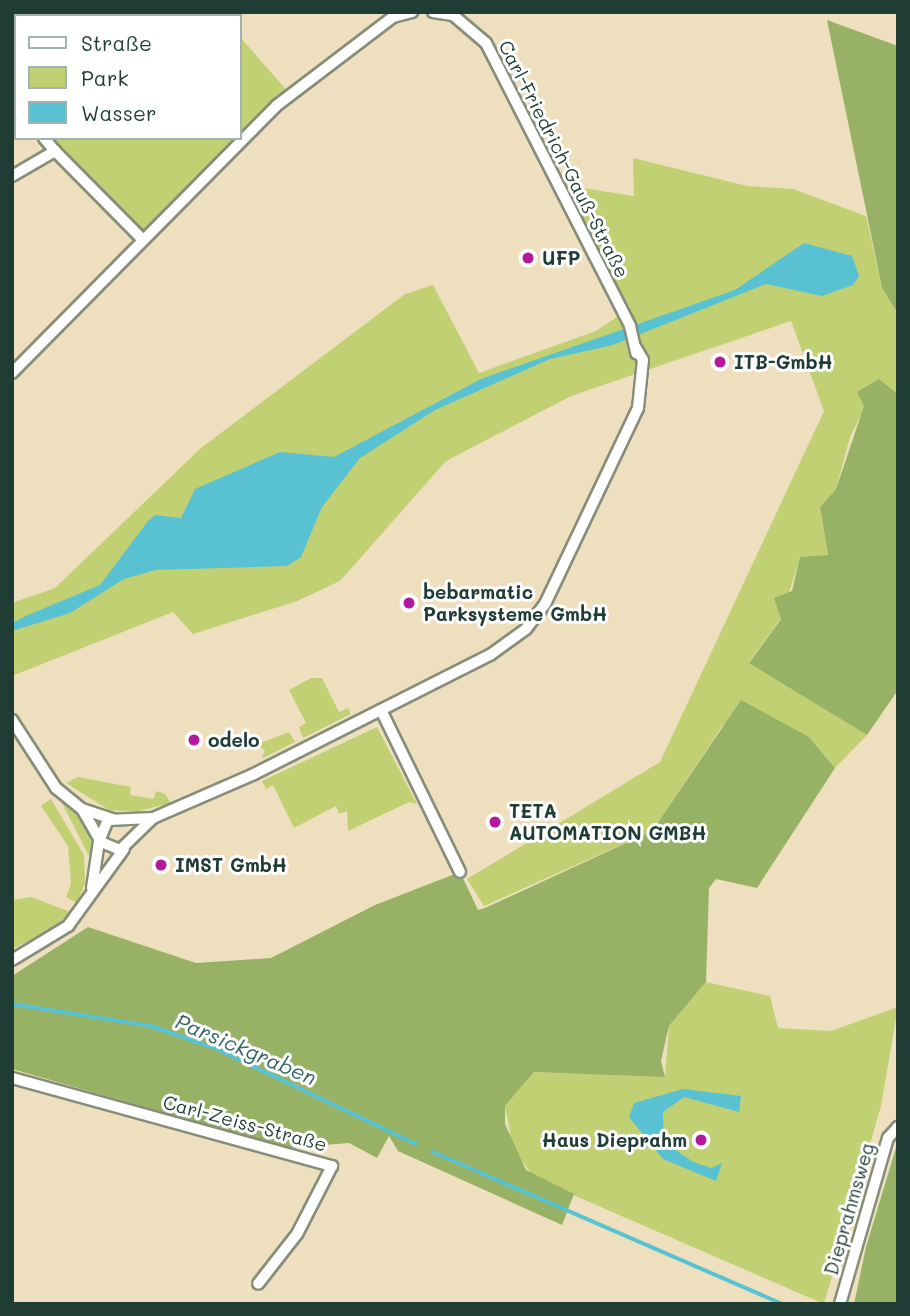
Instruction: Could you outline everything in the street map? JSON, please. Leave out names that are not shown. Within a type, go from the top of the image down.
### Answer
[{"type":"street","points":[[242,140],[276,106],[393,17],[412,12]]},
{"type":"street","name":"Carl-Friedrich-Gauß-Straße","points":[[12,960],[68,926],[86,905],[127,845],[153,818],[381,710],[509,643],[545,604],[638,408],[643,360],[629,326],[486,43],[453,14],[433,12]]},
{"type":"street","points":[[46,140],[142,239]]},
{"type":"street","points":[[12,373],[242,140]]},
{"type":"street","points":[[12,176],[55,151]]},
{"type":"street","points":[[381,710],[460,872]]},
{"type":"street","name":"Carl-Friedrich-Gauß-Straße","points":[[12,720],[57,788],[82,809],[99,839]]},
{"type":"street","name":"Carl-Friedrich-Gauß-Straße","points":[[82,809],[117,820],[153,818]]},
{"type":"street","points":[[86,905],[99,839],[117,820],[127,845],[111,851],[99,839]]},
{"type":"street","name":"Carl-Zeiss-Straße","points":[[12,1078],[332,1166],[297,1234],[257,1284]]},
{"type":"street","name":"Dieprahmsweg","points":[[840,1304],[897,1127]]},
{"type":"green space","points":[[95,12],[218,12],[218,14]]},
{"type":"green space","points":[[827,20],[898,46],[898,314],[882,288]]},
{"type":"green space","points":[[242,39],[290,94],[142,239],[46,140],[242,140]]},
{"type":"green space","points":[[633,158],[747,186],[793,189],[866,216],[882,288],[898,314],[898,394],[879,379],[850,437],[836,489],[820,507],[828,555],[800,558],[781,618],[749,662],[867,735],[835,768],[809,737],[723,725],[652,831],[484,906],[467,879],[660,762],[824,411],[791,321],[571,396],[446,461],[340,581],[297,601],[193,634],[173,612],[12,676],[12,603],[55,588],[201,448],[405,294],[433,285],[479,373],[596,331],[630,308],[557,184],[634,196]]},
{"type":"green space","points":[[879,379],[898,394],[898,690],[867,735],[749,663],[781,619],[774,598],[792,591],[800,557],[828,555],[820,507],[836,489],[864,406],[857,392]]},
{"type":"green space","points":[[311,678],[322,678],[339,712],[348,708],[351,714],[303,738],[299,727],[306,723],[289,690]]},
{"type":"green space","points":[[741,700],[809,737],[835,768],[757,888],[716,879],[709,888],[706,982],[669,1026],[661,1061],[665,1077],[534,1072],[505,1106],[505,1124],[526,1170],[574,1194],[562,1225],[398,1151],[389,1136],[377,1158],[349,1143],[286,1148],[12,1069],[12,976],[88,927],[196,963],[271,958],[375,905],[460,872],[478,910],[485,908],[652,831]]},
{"type":"green space","points":[[377,727],[417,804],[409,802],[348,831],[347,811],[339,814],[336,806],[294,828],[273,785],[266,789],[262,781]]},
{"type":"green space","points":[[289,732],[295,742],[261,759],[265,751],[258,744]]},
{"type":"green space","points":[[78,777],[131,787],[130,795],[154,799],[156,791],[165,794],[171,803],[135,812],[109,810],[66,783]]},
{"type":"green space","points":[[59,797],[83,819],[96,856],[89,856]]},
{"type":"green space","points":[[51,799],[84,855],[85,883],[77,903],[66,897],[71,884],[68,846],[41,806]]},
{"type":"green space","points":[[32,897],[70,912],[54,928],[12,949],[12,900]]},
{"type":"green space","points":[[706,982],[770,996],[778,1028],[831,1031],[898,1007],[881,1106],[824,1304],[534,1178],[513,1148],[505,1106],[534,1072],[665,1076],[669,1026]]},
{"type":"green space","points":[[898,1141],[898,1304],[854,1304],[866,1247]]},
{"type":"water","points":[[804,243],[852,256],[859,276],[853,285],[822,296],[766,284],[613,345],[550,359],[435,410],[360,458],[322,507],[301,557],[287,566],[156,570],[124,579],[70,613],[12,631],[12,623],[100,585],[148,521],[155,515],[181,518],[195,489],[280,452],[334,457],[481,379],[735,290]]},
{"type":"water","points":[[683,1089],[741,1096],[739,1112],[684,1097],[663,1112],[664,1142],[693,1162],[711,1168],[722,1163],[716,1181],[663,1159],[629,1117],[634,1103]]},
{"type":"waterway","name":"Parsickgraben","points":[[12,1004],[151,1026],[215,1048],[416,1144]]},
{"type":"waterway","name":"Parsickgraben","points":[[433,1152],[783,1304]]},
{"type":"place","name":"UFP","points":[[528,258]]},
{"type":"place","name":"ITB-GmbH","points":[[720,362]]},
{"type":"place","name":"bebarmatic Parksysteme GmbH","points":[[409,603]]},
{"type":"place","name":"odelo","points":[[194,740]]},
{"type":"place","name":"TETA AUTOMATION GMBH","points":[[495,822]]},
{"type":"place","name":"IMST GmbH","points":[[161,865]]},
{"type":"place","name":"Haus Dieprahm","points":[[701,1140]]}]
